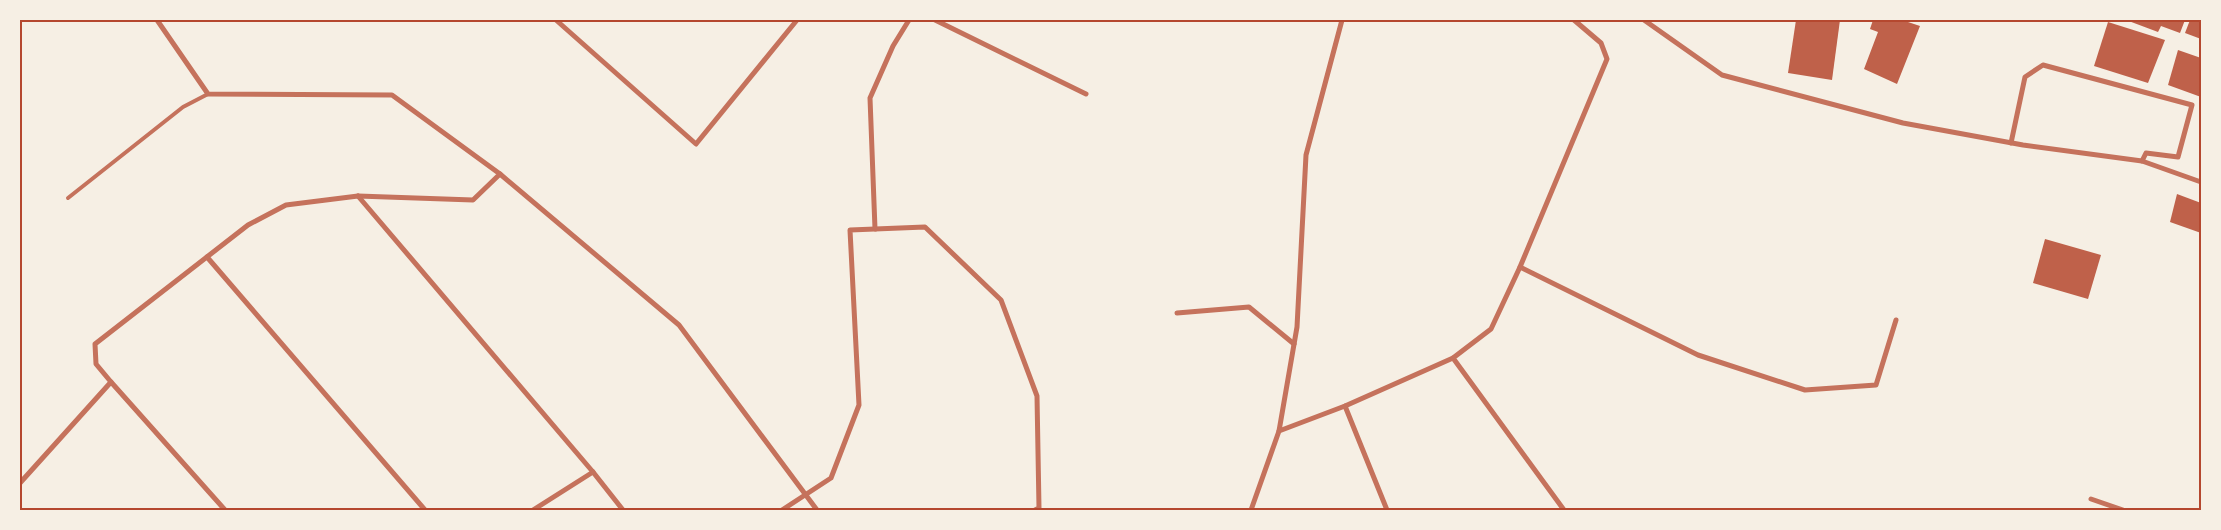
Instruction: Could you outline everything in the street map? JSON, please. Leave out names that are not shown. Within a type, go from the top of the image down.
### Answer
[{"type":"street","points":[[157,20],[208,94],[392,95],[500,174],[679,325],[817,510]]},
{"type":"street","points":[[556,20],[696,144],[797,20]]},
{"type":"street","points":[[876,229],[870,98],[893,46],[909,20]]},
{"type":"street","points":[[935,20],[1086,94]]},
{"type":"street","points":[[1251,510],[1279,431],[1297,327],[1306,155],[1342,20]]},
{"type":"street","points":[[1279,431],[1345,406],[1453,358],[1491,329],[1520,267],[1607,60],[1601,42],[1574,20]]},
{"type":"street","points":[[1644,20],[1722,75],[1903,123],[2011,143],[2142,161],[2201,182]]},
{"type":"street","points":[[2011,143],[2025,77],[2043,65],[2192,105],[2178,157],[2146,153],[2142,161]]},
{"type":"street","points":[[225,510],[96,364],[95,344],[248,225],[286,205],[358,196],[473,200],[500,174]]},
{"type":"street","points":[[358,196],[593,472],[623,510]]},
{"type":"street","points":[[782,510],[831,478],[859,405],[850,230],[925,227],[1000,300],[1037,396],[1039,508],[1035,510]]},
{"type":"street","points":[[207,257],[424,510]]},
{"type":"street","points":[[1520,267],[1698,355],[1804,390],[1876,386],[1896,320]]},
{"type":"street","points":[[1177,313],[1249,307],[1294,344]]},
{"type":"street","points":[[1453,358],[1564,510]]},
{"type":"street","points":[[20,483],[111,382]]},
{"type":"street","points":[[1345,406],[1386,510]]},
{"type":"street","points":[[533,510],[593,472]]},
{"type":"street","points":[[2091,499],[2123,510]]},
{"type":"lane","points":[[68,198],[183,107],[208,94]]},
{"type":"building","points":[[1796,20],[1840,20],[1832,80],[1788,73]]},
{"type":"building","points":[[1873,20],[1902,20],[1920,26],[1897,84],[1864,69],[1878,32],[1870,29]]},
{"type":"building","points":[[2126,20],[2185,20],[2180,33],[2161,26],[2158,32]]},
{"type":"building","points":[[2190,20],[2201,20],[2201,39],[2185,33]]},
{"type":"building","points":[[2108,22],[2165,40],[2148,83],[2094,66]]},
{"type":"building","points":[[2178,50],[2201,58],[2201,97],[2168,85]]},
{"type":"building","points":[[2177,194],[2201,203],[2201,233],[2170,222]]},
{"type":"building","points":[[2045,239],[2101,255],[2088,299],[2033,283]]}]
